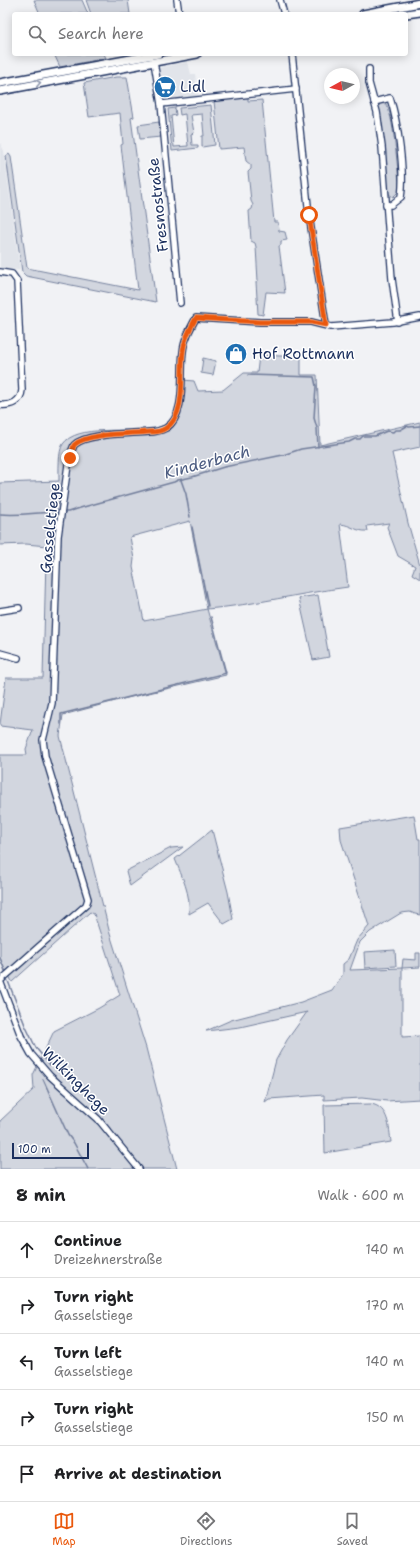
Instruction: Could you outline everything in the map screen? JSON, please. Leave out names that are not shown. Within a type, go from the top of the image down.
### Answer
[{"type":"main road","points":[[373,12],[420,3]]},
{"type":"main road","points":[[408,14],[420,12]]},
{"type":"main road","points":[[0,83],[147,56]]},
{"type":"main road","points":[[0,91],[186,56]]},
{"type":"street","points":[[177,0],[179,12]]},
{"type":"street","points":[[280,0],[283,12]]},
{"type":"street","points":[[292,56],[309,215],[326,325]]},
{"type":"street","name":"Fresnostraße","points":[[154,62],[161,104],[180,303]]},
{"type":"street","points":[[369,69],[369,83],[377,112],[382,147],[392,279],[398,322]]},
{"type":"street","points":[[161,104],[296,89]]},
{"type":"street","points":[[374,102],[390,98],[393,106],[399,145],[402,178],[401,197],[391,204],[386,205]]},
{"type":"street","points":[[0,272],[12,274],[16,278],[21,394],[14,403],[10,405],[0,405]]},
{"type":"street","name":"Gasselstiege","points":[[0,981],[86,905],[88,899],[45,756],[43,740],[52,703],[58,536],[70,458],[74,445],[76,442],[87,438],[151,432],[166,428],[176,417],[180,403],[185,340],[196,318],[260,322],[311,322],[331,327],[398,322],[420,317]]},
{"type":"street","points":[[0,611],[19,608]]},
{"type":"street","points":[[0,652],[18,658]]},
{"type":"street","name":"Wilkinghege","points":[[0,981],[2,994],[21,1036],[39,1064],[50,1076],[93,1114],[139,1169]]},
{"type":"shaded area","points":[[34,0],[82,0],[87,12],[39,12]]},
{"type":"shaded area","points":[[86,0],[128,0],[130,12],[90,12]]},
{"type":"shaded area","points":[[55,56],[105,56],[106,58],[60,67]]},
{"type":"shaded area","points":[[188,62],[191,74],[195,74],[198,97],[161,101],[157,68]]},
{"type":"shaded area","points":[[116,77],[127,77],[134,117],[131,118],[156,302],[26,276],[22,272],[6,156],[9,154],[11,157],[27,268],[138,290],[121,145],[123,144],[120,113],[89,117],[84,83]]},
{"type":"shaded area","points":[[248,97],[248,101],[262,100],[274,222],[278,222],[279,231],[285,232],[287,240],[281,241],[281,245],[279,246],[285,293],[266,292],[263,315],[258,314],[256,247],[255,243],[251,241],[249,211],[252,209],[253,205],[251,201],[248,172],[251,169],[251,165],[246,161],[244,147],[219,149],[214,101]]},
{"type":"shaded area","points":[[379,103],[386,104],[389,109],[393,130],[399,191],[393,197],[389,194],[377,105]]},
{"type":"shaded area","points":[[211,105],[215,145],[202,147],[202,136],[204,136],[202,114],[191,115],[194,133],[191,134],[192,145],[198,145],[198,148],[172,151],[168,109],[175,108],[176,115],[171,116],[174,147],[188,146],[185,114],[180,115],[179,108]]},
{"type":"shaded area","points":[[159,122],[161,137],[140,139],[138,125]]},
{"type":"shaded area","points":[[0,143],[4,151],[20,270],[0,269]]},
{"type":"shaded area","points":[[259,355],[301,357],[301,375],[317,375],[320,445],[420,422],[420,447],[392,453],[408,523],[420,565],[420,579],[412,574],[415,566],[398,556],[387,527],[389,523],[367,526],[368,531],[340,524],[348,587],[242,605],[207,609],[226,675],[123,699],[63,715],[60,736],[110,934],[146,1048],[177,1169],[0,1169],[0,1121],[34,1089],[33,1075],[54,1031],[99,1008],[120,995],[94,914],[90,912],[12,982],[0,958],[0,755],[27,755],[26,749],[33,730],[0,726],[0,724],[6,678],[43,678],[47,546],[26,544],[0,545],[0,483],[59,481],[61,447],[70,438],[79,434],[103,430],[151,429],[164,425],[169,431],[178,420],[182,407],[183,380],[194,381],[198,391],[223,390],[244,373],[257,373]],"holes":[[[190,521],[207,609],[144,621],[133,567],[134,559],[130,537]]]},
{"type":"shaded area","points":[[203,358],[216,361],[213,375],[201,373]]},
{"type":"shaded area","points":[[318,595],[329,657],[313,660],[299,598]]},
{"type":"shaded area","points":[[414,815],[418,839],[420,839],[420,915],[410,912],[401,913],[370,932],[360,942],[350,970],[402,968],[402,1037],[420,1036],[420,1099],[387,1101],[362,1098],[324,1100],[324,1095],[269,1099],[265,1102],[276,1060],[287,1040],[307,1012],[240,1027],[206,1031],[231,1020],[301,1002],[332,990],[343,974],[343,964],[349,959],[357,940],[369,926],[341,840],[340,827]]},
{"type":"shaded area","points":[[212,830],[228,892],[233,919],[224,924],[208,903],[189,914],[189,900],[175,859]]},
{"type":"shaded area","points":[[183,847],[130,886],[126,871],[171,848]]},
{"type":"shaded area","points":[[395,950],[396,966],[365,968],[364,952]]},
{"type":"shaded area","points":[[416,953],[420,953],[420,967],[402,968],[403,959],[416,960]]},
{"type":"shaded area","points":[[371,1104],[377,1106],[385,1114],[389,1125],[391,1142],[325,1153],[324,1105]]},
{"type":"waterway","points":[[248,375],[314,377],[316,386],[314,418],[317,428],[318,447]]},
{"type":"waterway","name":"Kinderbach","points":[[63,512],[68,512],[224,467],[283,455],[301,449],[349,442],[355,439],[360,439],[363,436],[375,436],[387,431],[393,432],[407,426],[420,426]]},
{"type":"waterway","points":[[181,480],[186,494],[190,517]]},
{"type":"waterway","name":"Kinderbach","points":[[0,514],[15,515],[59,512]]},
{"type":"waterway","points":[[192,527],[208,606]]},
{"type":"waterway","points":[[61,724],[61,714],[226,673],[211,617]]},
{"type":"waterway","points":[[0,958],[5,971]]},
{"type":"waterway","points":[[8,981],[25,1025],[36,1048],[50,1065]]},
{"type":"waterway","points":[[43,1079],[68,1135],[88,1169]]},
{"type":"place","name":"Lidl","points":[[165,87]]},
{"type":"place","name":"Hof Rottmann","points":[[236,354]]},
{"type":"route","points":[[70,458],[72,449],[76,442],[87,438],[151,432],[166,428],[171,424],[176,417],[180,403],[185,340],[196,318],[260,322],[317,322],[326,325],[309,215]]}]
